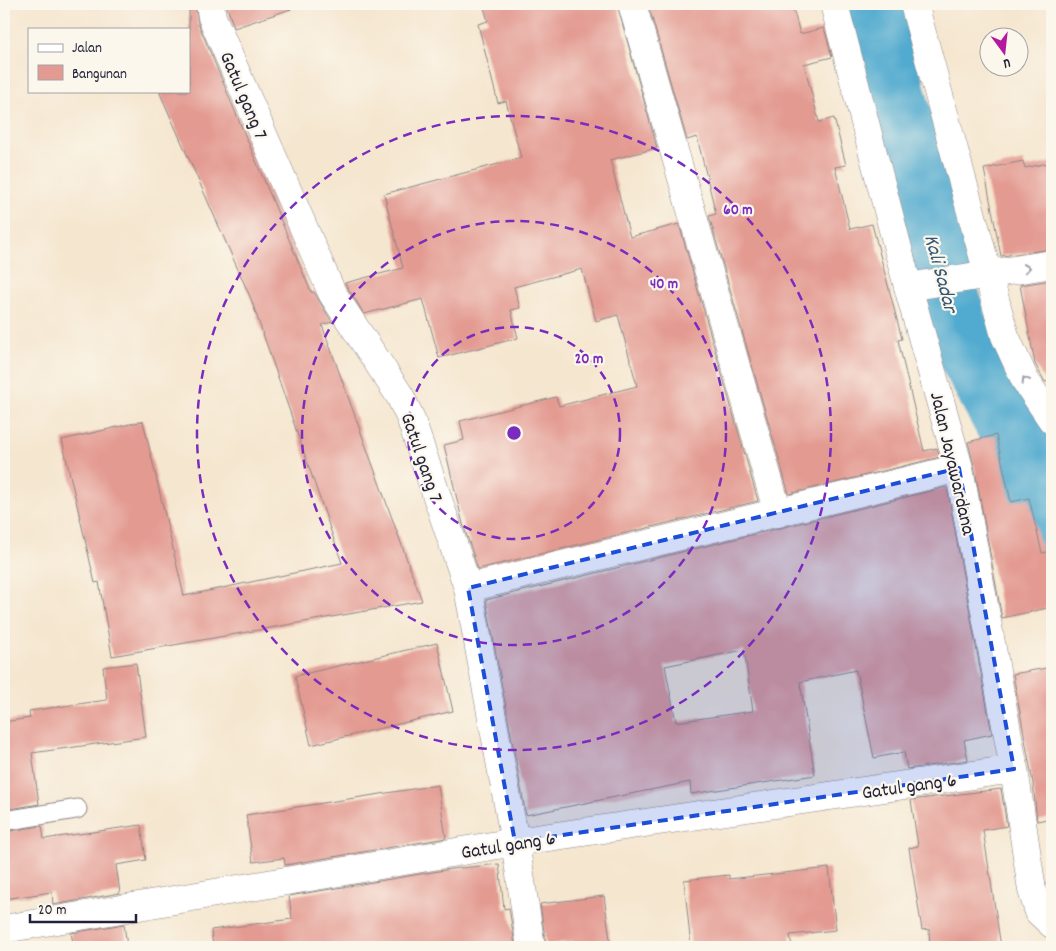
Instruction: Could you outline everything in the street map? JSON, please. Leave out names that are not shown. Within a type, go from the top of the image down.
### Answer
[{"type":"street","name":"Gatul gang 7","points":[[210,4],[212,18],[322,271],[345,313],[400,396],[468,588],[515,842],[531,947]]},
{"type":"street","points":[[632,4],[778,513]]},
{"type":"street","name":"Jalan Jayawardana","points":[[834,4],[919,286],[959,468],[1014,769],[1032,890],[1039,912],[1052,924]]},
{"type":"street","points":[[914,4],[977,276],[1014,360],[1052,420]]},
{"type":"street","points":[[919,286],[1052,264]]},
{"type":"street","points":[[468,588],[959,468]]},
{"type":"street","name":"Gatul gang 6","points":[[4,929],[515,842],[1014,769]]},
{"type":"lane","points":[[4,821],[77,808]]},
{"type":"highlighted area","points":[[959,468],[1014,769],[515,842],[468,588]]},
{"type":"building","points":[[189,4],[195,4],[198,23],[311,292],[314,292],[332,322],[322,325],[422,601],[112,656],[99,582],[95,583],[62,440],[143,421],[184,596],[342,563],[251,299],[159,92],[190,92]]},
{"type":"building","points":[[226,4],[290,4],[291,9],[234,28]]},
{"type":"building","points":[[483,4],[617,4],[657,148],[610,160],[630,237],[679,224],[758,501],[478,569],[463,524],[444,445],[464,440],[460,421],[556,397],[559,406],[637,386],[618,315],[596,321],[582,269],[514,287],[520,308],[511,310],[518,338],[439,358],[423,299],[364,314],[345,283],[403,268],[384,194],[521,158],[506,101],[498,103],[478,24],[488,21]]},
{"type":"building","points":[[648,4],[792,4],[800,34],[824,28],[832,57],[804,64],[819,122],[834,118],[846,165],[835,167],[850,229],[872,224],[902,339],[898,340],[924,451],[937,448],[940,457],[789,494],[709,216],[716,214],[697,137],[687,140]]},
{"type":"building","points":[[1023,161],[1025,168],[1052,162],[1052,249],[1001,256],[984,169]]},
{"type":"building","points":[[1052,280],[1052,381],[1045,382],[1035,364],[1020,285]]},
{"type":"building","points":[[996,435],[1011,502],[1029,498],[1042,553],[1052,551],[1052,607],[1002,618],[974,465],[968,442]]},
{"type":"building","points":[[947,487],[992,734],[964,740],[968,760],[907,769],[904,752],[874,758],[856,670],[800,682],[815,775],[691,794],[690,782],[526,815],[486,600]],"holes":[[[744,650],[753,711],[676,722],[665,666]]]},
{"type":"building","points":[[437,643],[453,711],[311,745],[295,676]]},
{"type":"building","points":[[136,663],[146,737],[32,753],[39,804],[4,810],[4,722],[30,718],[29,711],[107,700],[103,667]]},
{"type":"building","points":[[1052,667],[1052,818],[1037,821],[1033,783],[1013,674]]},
{"type":"building","points":[[438,785],[446,838],[285,865],[284,858],[253,862],[246,815]]},
{"type":"building","points":[[1001,789],[1007,826],[983,830],[1001,947],[930,947],[929,929],[922,930],[909,848],[918,846],[911,800]]},
{"type":"building","points":[[141,825],[146,860],[116,865],[120,893],[53,905],[52,892],[4,899],[4,832],[42,826],[44,839]]},
{"type":"building","points":[[499,864],[504,909],[509,908],[515,945],[493,947],[213,947],[211,930],[292,919],[289,896],[451,869]]},
{"type":"building","points":[[829,868],[836,930],[790,935],[792,947],[691,947],[684,880],[729,875],[729,879]]},
{"type":"building","points":[[604,896],[611,947],[574,947],[573,941],[546,945],[540,904]]},
{"type":"building","points":[[124,924],[127,947],[74,947],[71,933]]},
{"type":"waterway","name":"Kali Sadar","points":[[870,4],[957,330],[1020,448],[1052,528]]}]
